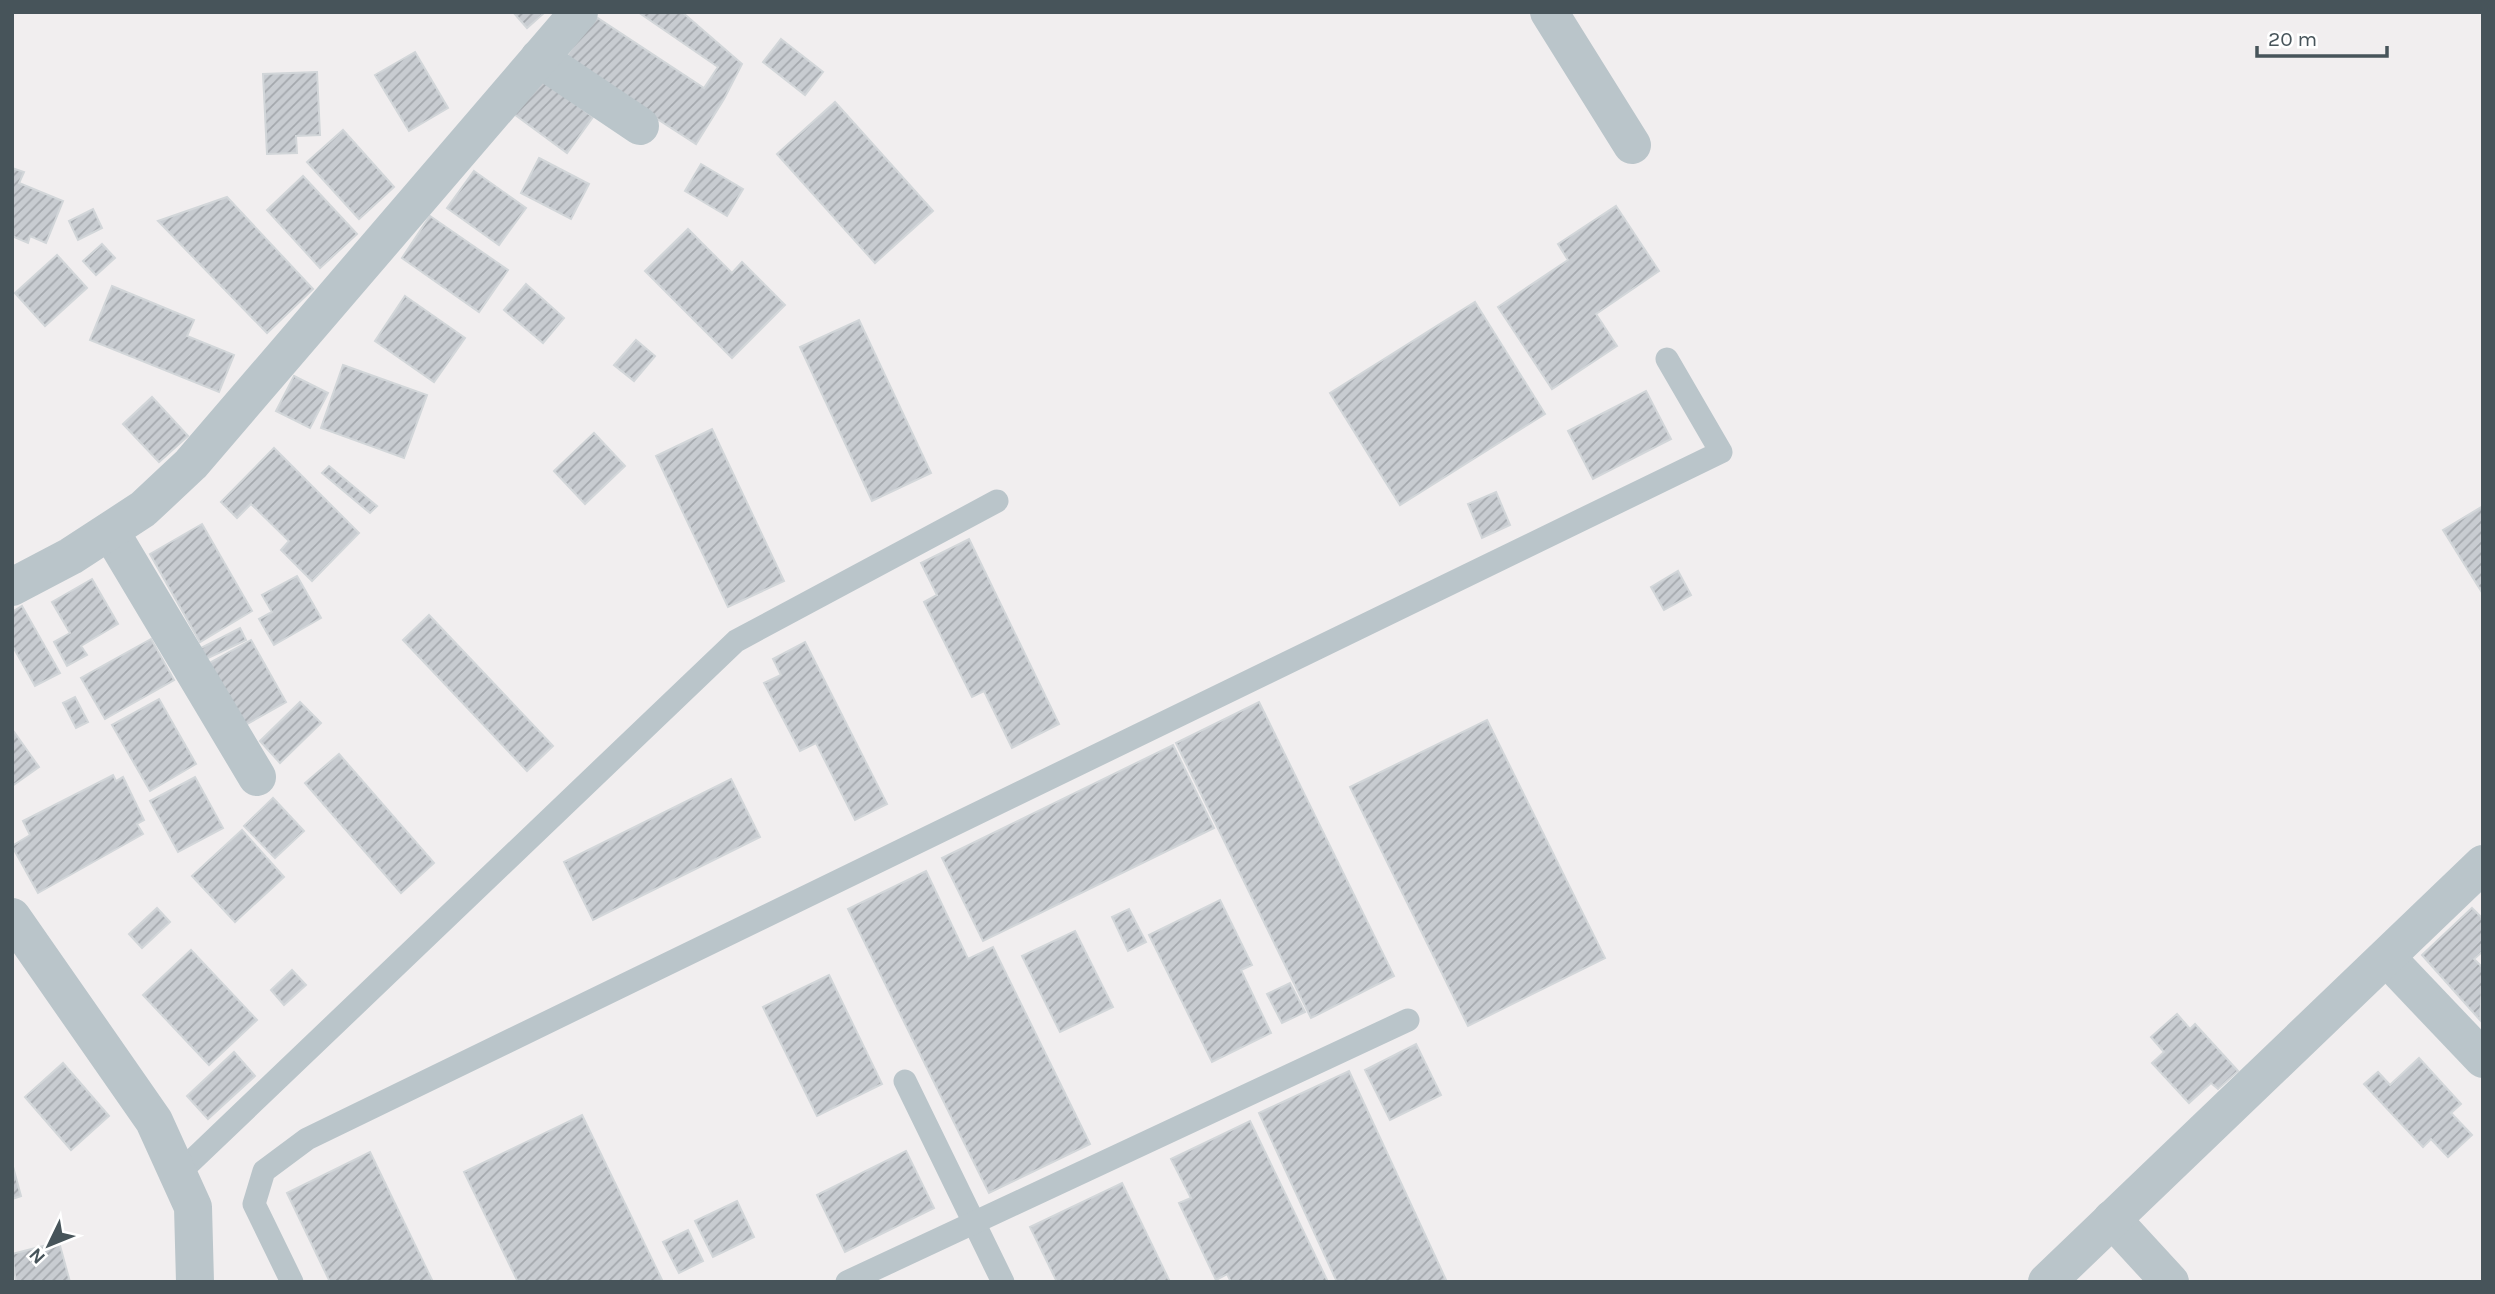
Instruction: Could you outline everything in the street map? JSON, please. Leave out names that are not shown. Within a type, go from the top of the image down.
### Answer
[{"type":"street","points":[[12,587],[71,556],[143,509],[240,410],[579,12]]},
{"type":"street","points":[[1549,12],[1632,145]]},
{"type":"street","points":[[539,58],[640,126]]},
{"type":"street","points":[[110,531],[257,777]]},
{"type":"street","points":[[2047,1282],[2483,864]]},
{"type":"street","points":[[12,917],[154,1121],[193,1207],[195,1282]]},
{"type":"street","points":[[2387,958],[2483,1059]]},
{"type":"street","points":[[2112,1219],[2170,1282]]},
{"type":"lane","points":[[292,1282],[254,1204],[264,1171],[307,1139],[1721,452],[1667,359]]},
{"type":"lane","points":[[178,1174],[736,641],[997,501]]},
{"type":"lane","points":[[847,1282],[1408,1020]]},
{"type":"lane","points":[[905,1082],[1003,1282]]},
{"type":"building","points":[[513,12],[545,12],[527,28]]},
{"type":"building","points":[[638,12],[682,12],[742,64],[696,144],[565,59],[593,15],[704,88],[718,67]]},
{"type":"building","points":[[781,39],[823,72],[805,95],[763,62]]},
{"type":"building","points":[[415,52],[448,108],[409,131],[375,75]]},
{"type":"building","points":[[317,72],[320,135],[296,136],[297,153],[267,154],[263,74]]},
{"type":"building","points":[[540,78],[593,117],[567,153],[514,114]]},
{"type":"building","points":[[835,102],[933,211],[875,263],[777,154]]},
{"type":"building","points":[[343,130],[394,187],[359,219],[307,162]]},
{"type":"building","points":[[539,158],[589,184],[571,219],[521,193]]},
{"type":"building","points":[[701,164],[743,189],[727,216],[685,191]]},
{"type":"building","points":[[12,168],[24,172],[19,183],[63,201],[46,243],[30,236],[28,243],[12,236]]},
{"type":"building","points":[[474,171],[526,208],[499,245],[447,208]]},
{"type":"building","points":[[303,176],[357,234],[320,268],[267,210]]},
{"type":"building","points":[[227,197],[313,289],[267,333],[158,221]]},
{"type":"building","points":[[1616,206],[1659,271],[1596,314],[1617,346],[1552,389],[1498,307],[1568,260],[1558,244]]},
{"type":"building","points":[[93,209],[102,228],[78,240],[69,221]]},
{"type":"building","points":[[430,216],[508,270],[479,312],[402,258]]},
{"type":"building","points":[[688,229],[732,273],[742,262],[785,305],[732,358],[645,271]]},
{"type":"building","points":[[102,244],[115,258],[96,275],[83,261]]},
{"type":"building","points":[[57,255],[87,288],[45,326],[15,293]]},
{"type":"building","points":[[526,284],[564,318],[543,343],[504,310]]},
{"type":"building","points":[[112,286],[194,320],[187,336],[234,355],[219,392],[90,340]]},
{"type":"building","points":[[405,296],[465,338],[434,382],[375,341]]},
{"type":"building","points":[[1475,302],[1545,414],[1400,505],[1330,393]]},
{"type":"building","points":[[859,320],[931,473],[872,501],[800,347]]},
{"type":"building","points":[[636,340],[655,356],[634,381],[614,365]]},
{"type":"building","points":[[343,365],[427,395],[404,458],[321,428]]},
{"type":"building","points":[[294,376],[328,393],[310,428],[276,411]]},
{"type":"building","points":[[1646,391],[1671,439],[1593,479],[1568,431]]},
{"type":"building","points":[[152,397],[188,436],[159,462],[123,424]]},
{"type":"building","points":[[712,429],[784,581],[728,607],[656,456]]},
{"type":"building","points":[[594,433],[625,466],[585,504],[554,471]]},
{"type":"building","points":[[274,448],[359,533],[312,581],[281,550],[289,541],[251,504],[237,518],[221,502]]},
{"type":"building","points":[[329,466],[377,506],[370,513],[322,473]]},
{"type":"building","points":[[1496,492],[1510,525],[1482,538],[1468,504]]},
{"type":"building","points":[[2483,506],[2483,594],[2443,530]]},
{"type":"building","points":[[202,524],[252,611],[200,642],[150,554]]},
{"type":"building","points":[[969,539],[1059,724],[1012,748],[984,691],[972,697],[924,602],[937,595],[921,563]]},
{"type":"building","points":[[1678,571],[1691,595],[1664,610],[1651,587]]},
{"type":"building","points":[[297,576],[321,618],[274,645],[259,619],[272,612],[262,595]]},
{"type":"building","points":[[92,579],[118,624],[81,646],[87,655],[67,666],[54,642],[70,633],[52,602]]},
{"type":"building","points":[[22,606],[60,673],[35,686],[12,645],[12,612]]},
{"type":"building","points":[[429,615],[553,746],[527,771],[403,640]]},
{"type":"building","points":[[240,628],[246,640],[202,661],[197,650]]},
{"type":"building","points":[[151,639],[174,680],[105,719],[81,678]]},
{"type":"building","points":[[251,640],[286,702],[242,727],[206,665]]},
{"type":"building","points":[[805,642],[887,804],[855,820],[816,743],[800,751],[764,683],[781,675],[773,659]]},
{"type":"building","points":[[75,697],[88,722],[76,728],[63,703]]},
{"type":"building","points":[[159,699],[196,764],[150,791],[112,725]]},
{"type":"building","points":[[300,702],[321,723],[280,763],[260,741]]},
{"type":"building","points":[[1259,702],[1394,976],[1311,1018],[1176,743]]},
{"type":"building","points":[[1487,720],[1605,958],[1468,1026],[1350,787]]},
{"type":"building","points":[[12,729],[39,767],[12,786]]},
{"type":"building","points":[[1173,745],[1214,828],[983,941],[942,858]]},
{"type":"building","points":[[339,754],[434,863],[401,893],[305,783]]},
{"type":"building","points":[[113,775],[116,781],[123,777],[144,820],[137,824],[143,834],[38,893],[12,846],[30,835],[23,821]]},
{"type":"building","points":[[195,777],[223,828],[178,852],[150,801]]},
{"type":"building","points":[[731,779],[760,837],[593,920],[564,862]]},
{"type":"building","points":[[273,798],[304,831],[275,858],[244,826]]},
{"type":"building","points":[[242,830],[284,877],[235,922],[192,876]]},
{"type":"building","points":[[926,871],[968,959],[993,947],[1090,1144],[989,1193],[848,909]]},
{"type":"building","points":[[1220,900],[1252,965],[1241,970],[1271,1033],[1212,1062],[1149,935]]},
{"type":"building","points":[[157,908],[170,922],[142,948],[129,934]]},
{"type":"building","points":[[2472,908],[2483,919],[2483,951],[2474,959],[2483,968],[2480,1020],[2422,955]]},
{"type":"building","points":[[1129,909],[1146,942],[1128,951],[1112,917]]},
{"type":"building","points":[[1075,931],[1113,1007],[1060,1032],[1022,956]]},
{"type":"building","points":[[191,950],[257,1020],[209,1065],[143,995]]},
{"type":"building","points":[[292,970],[306,985],[284,1005],[271,990]]},
{"type":"building","points":[[829,975],[882,1084],[817,1116],[763,1007]]},
{"type":"building","points":[[1290,983],[1305,1012],[1282,1023],[1267,994]]},
{"type":"building","points":[[2177,1014],[2190,1029],[2195,1024],[2238,1071],[2218,1089],[2211,1083],[2189,1103],[2152,1063],[2164,1052],[2151,1037]]},
{"type":"building","points":[[1416,1044],[1441,1095],[1390,1120],[1365,1070]]},
{"type":"building","points":[[234,1052],[255,1076],[208,1119],[187,1096]]},
{"type":"building","points":[[2419,1058],[2461,1104],[2451,1113],[2472,1135],[2448,1157],[2431,1139],[2423,1147],[2364,1084],[2378,1072],[2390,1085]]},
{"type":"building","points":[[63,1063],[109,1116],[71,1150],[25,1097]]},
{"type":"building","points":[[1349,1071],[1447,1282],[1337,1282],[1259,1113]]},
{"type":"building","points":[[582,1115],[663,1282],[518,1282],[464,1172]]},
{"type":"building","points":[[1250,1121],[1328,1282],[1231,1282],[1227,1274],[1216,1280],[1179,1203],[1191,1198],[1171,1159]]},
{"type":"building","points":[[906,1151],[934,1208],[845,1252],[817,1195]]},
{"type":"building","points":[[370,1152],[433,1282],[330,1282],[287,1193]]},
{"type":"building","points":[[12,1163],[21,1196],[12,1199]]},
{"type":"building","points":[[1122,1183],[1170,1282],[1057,1282],[1030,1227]]},
{"type":"building","points":[[737,1201],[754,1237],[713,1257],[695,1221]]},
{"type":"building","points":[[688,1230],[703,1261],[679,1273],[663,1242]]},
{"type":"building","points":[[59,1242],[70,1282],[16,1282],[12,1254]]}]
